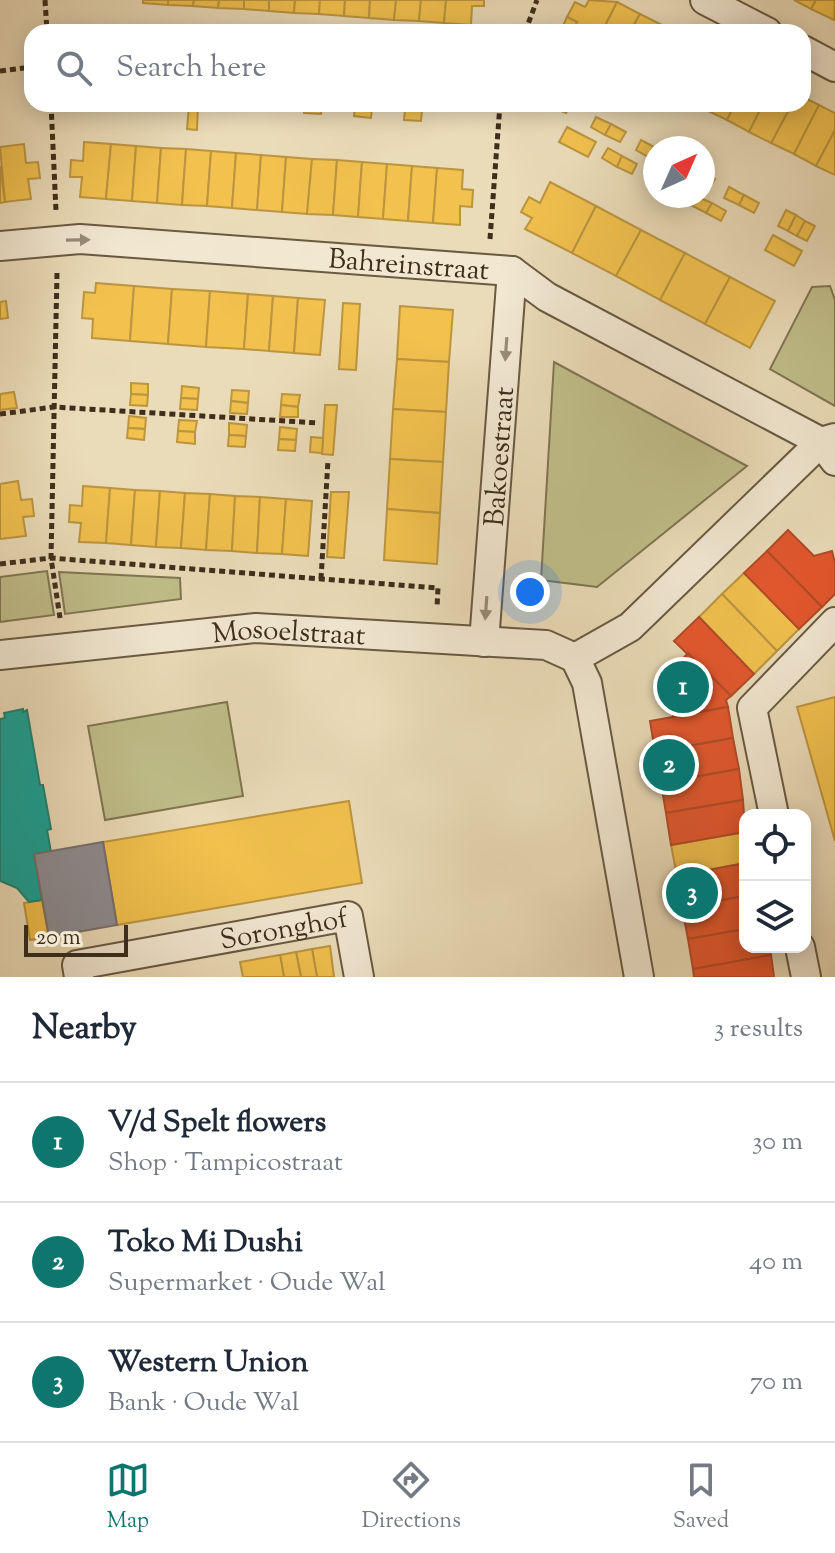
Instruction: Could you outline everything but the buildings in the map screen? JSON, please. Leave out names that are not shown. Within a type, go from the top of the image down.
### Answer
[{"type":"street","points":[[705,0],[752,24]]},
{"type":"street","points":[[811,54],[835,67]]},
{"type":"street","name":"Bahreinstraat","points":[[0,246],[80,239],[500,270],[830,447]]},
{"type":"street","name":"Bakoestraat","points":[[484,642],[500,270]]},
{"type":"street","points":[[639,977],[587,683],[575,658],[630,627],[830,447]]},
{"type":"street","points":[[773,809],[752,708],[835,622]]},
{"type":"street","name":"Mosoelstraat","points":[[0,655],[256,628],[546,645],[575,658]]},
{"type":"street","name":"Soronghof","points":[[79,977],[77,965],[348,916],[359,977]]},
{"type":"street","points":[[801,953],[806,977]]},
{"type":"path","points":[[45,0],[46,24]]},
{"type":"path","points":[[528,24],[537,0]]},
{"type":"path","points":[[0,71],[24,68]]},
{"type":"path","points":[[51,112],[58,240],[51,558],[64,647]]},
{"type":"path","points":[[500,112],[500,270]]},
{"type":"path","points":[[0,414],[54,407],[319,423]]},
{"type":"path","points":[[321,579],[328,460]]},
{"type":"path","name":"Mosoelstraat","points":[[0,564],[51,558],[438,588]]},
{"type":"shaded area","points":[[830,286],[835,300],[835,406],[770,369],[812,287]]},
{"type":"shaded area","points":[[554,362],[747,466],[597,587],[541,580]]},
{"type":"shaded area","points":[[47,571],[54,615],[0,622],[0,577]]},
{"type":"shaded area","points":[[59,572],[180,578],[181,599],[65,614]]},
{"type":"shaded area","points":[[227,702],[243,796],[105,820],[88,726]]},
{"type":"place","name":"V/d Spelt flowers","points":[[683,687]]},
{"type":"place","name":"Toko Mi Dushi","points":[[669,765]]},
{"type":"place","name":"Western Union","points":[[692,893]]}]
